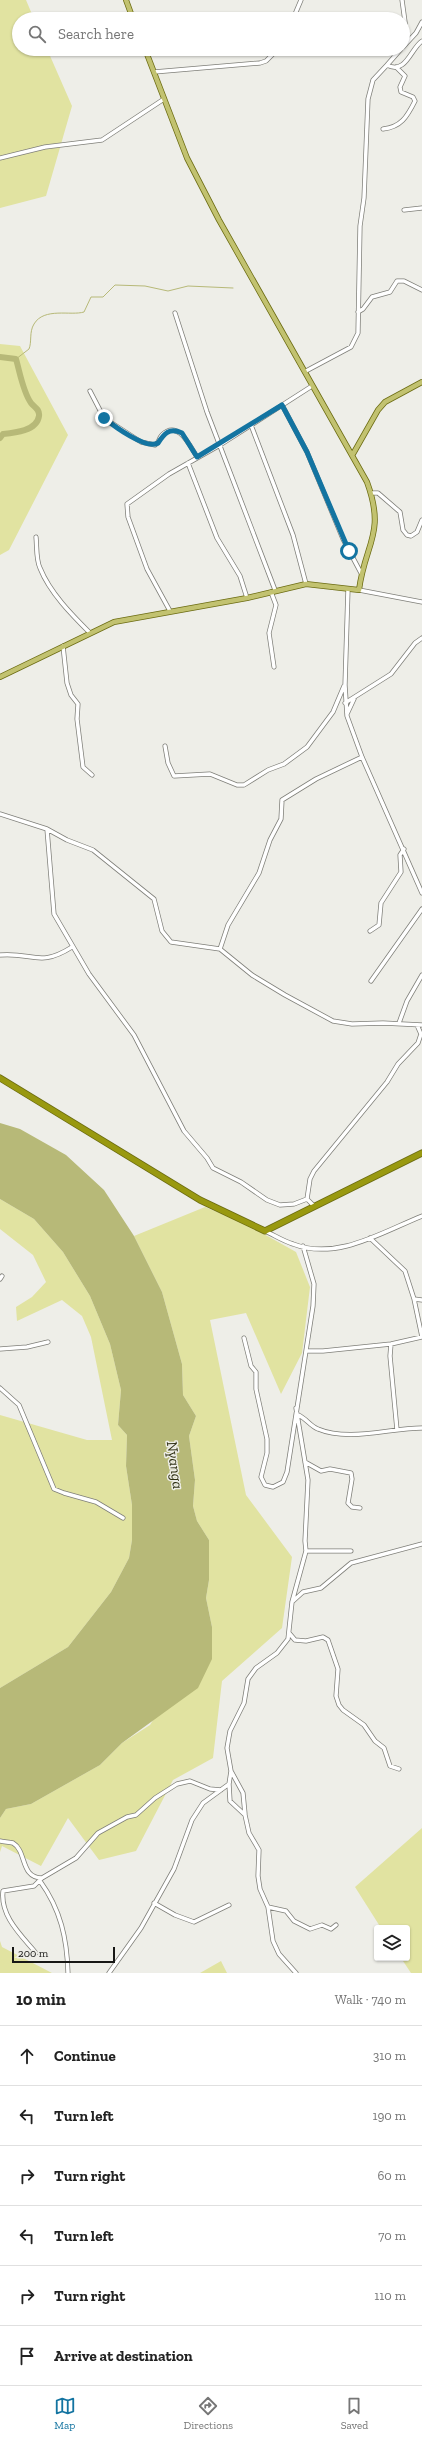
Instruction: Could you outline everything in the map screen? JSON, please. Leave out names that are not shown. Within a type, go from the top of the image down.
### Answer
[{"type":"highway","points":[[0,1078],[200,1200],[265,1231],[422,1153]]},
{"type":"main road","points":[[126,0],[130,12]]},
{"type":"main road","points":[[0,677],[63,645],[114,622],[247,598],[273,590],[306,584],[359,590],[361,573],[376,529],[376,516],[371,493],[353,454],[312,386],[306,371],[217,215],[187,158],[148,56]]},
{"type":"main road","points":[[353,454],[378,410],[385,402],[422,382]]},
{"type":"street","points":[[296,12],[301,0]]},
{"type":"street","points":[[402,0],[404,12]]},
{"type":"street","points":[[410,40],[414,36],[422,22]]},
{"type":"street","points":[[396,68],[414,53],[422,42]]},
{"type":"street","points":[[154,72],[260,63],[266,61],[271,56]]},
{"type":"street","points":[[306,371],[351,347],[358,334],[368,99],[373,80],[393,58]]},
{"type":"street","points":[[383,129],[392,128],[405,120],[414,101],[413,97],[401,92],[400,87],[404,76],[396,68],[387,65]]},
{"type":"street","points":[[0,158],[45,147],[102,140],[164,99]]},
{"type":"street","points":[[404,210],[422,208]]},
{"type":"street","points":[[358,312],[363,309],[372,297],[390,292],[397,281],[404,281],[422,290]]},
{"type":"street","points":[[175,313],[207,412],[273,590],[276,605],[269,633],[274,667]]},
{"type":"street","points":[[170,611],[147,569],[128,517],[127,504],[148,487],[197,457],[220,445],[312,386]]},
{"type":"street","points":[[90,391],[104,418],[136,439],[146,444],[155,445],[162,435],[175,430],[182,433],[197,457]]},
{"type":"street","points":[[282,405],[307,452],[343,539],[361,573]]},
{"type":"street","points":[[251,425],[293,535],[306,584]]},
{"type":"street","points":[[188,463],[217,538],[240,576],[247,598]]},
{"type":"street","points":[[371,493],[378,493],[400,512],[403,530],[406,535],[411,536],[416,532],[422,520]]},
{"type":"street","points":[[36,537],[39,567],[45,578],[73,615],[90,633]]},
{"type":"street","points":[[348,589],[345,684],[347,716],[362,757],[404,849],[422,893]]},
{"type":"street","points":[[359,590],[422,602]]},
{"type":"street","points":[[345,703],[354,699],[391,674],[415,643],[422,638]]},
{"type":"street","points":[[63,645],[67,683],[71,695],[78,704],[77,719],[83,767],[92,776]]},
{"type":"street","points":[[164,746],[168,763],[174,776],[210,774],[237,785],[244,786],[268,770],[284,764],[307,747],[333,712],[345,684]]},
{"type":"street","points":[[347,716],[354,699]]},
{"type":"street","points":[[220,949],[228,925],[259,873],[270,840],[281,819],[282,800],[316,779],[362,757]]},
{"type":"street","points":[[0,814],[47,829],[66,840],[93,850],[154,899],[162,931],[171,942],[220,949],[252,975],[329,1019],[352,1024],[400,1023],[420,1025],[420,1039],[325,1156],[310,1179],[307,1199]]},
{"type":"street","points":[[47,829],[54,914],[72,947],[134,1035],[184,1131],[207,1158],[212,1168],[241,1182],[267,1200],[280,1205],[294,1204],[307,1199]]},
{"type":"street","points":[[370,931],[379,925],[382,900],[396,882],[401,872],[400,855],[404,849]]},
{"type":"street","points":[[371,981],[422,909]]},
{"type":"street","points":[[0,955],[17,954],[26,958],[54,958],[72,947]]},
{"type":"street","points":[[400,1023],[407,1001],[422,975]]},
{"type":"street","points":[[307,1199],[314,1206]]},
{"type":"street","points":[[265,1231],[294,1245],[336,1248],[370,1238],[422,1216]]},
{"type":"street","points":[[306,1351],[323,1352],[391,1344],[422,1337],[414,1299],[405,1271],[370,1238]]},
{"type":"street","points":[[244,1338],[251,1366],[256,1372],[256,1390],[267,1439],[267,1453],[261,1478],[263,1482],[269,1486],[280,1485],[285,1478],[314,1294],[312,1276],[303,1246]]},
{"type":"street","points":[[414,1299],[422,1300]]},
{"type":"street","points":[[0,1349],[27,1347],[48,1342]]},
{"type":"street","points":[[391,1344],[390,1356],[397,1430]]},
{"type":"street","points":[[0,1388],[19,1405],[54,1489],[96,1502],[123,1518]]},
{"type":"street","points":[[245,1815],[230,1802],[229,1784],[231,1771],[227,1741],[235,1718],[244,1703],[248,1678],[256,1668],[281,1649],[288,1639],[292,1602],[306,1550],[305,1541],[308,1480],[296,1408]]},
{"type":"street","points":[[298,1415],[317,1429],[326,1432],[354,1434],[422,1428]]},
{"type":"street","points":[[304,1462],[321,1471],[330,1469],[351,1473],[352,1479],[348,1503],[352,1507],[360,1508]]},
{"type":"street","points":[[292,1602],[303,1592],[321,1588],[351,1563],[422,1544]]},
{"type":"street","points":[[306,1550],[350,1551]]},
{"type":"street","points":[[289,1633],[295,1640],[306,1641],[323,1637],[328,1640],[339,1673],[336,1696],[339,1705],[343,1710],[364,1725],[375,1741],[384,1748],[388,1764],[399,1769]]},
{"type":"street","points":[[231,1771],[243,1793],[245,1815],[249,1833],[260,1850],[258,1876],[260,1889],[268,1907],[273,1941],[279,1954],[296,1973]]},
{"type":"street","points":[[36,1952],[6,1916],[2,1899],[3,1891],[31,1887],[76,1858],[98,1833],[127,1817],[136,1815],[155,1798],[177,1784],[190,1781],[210,1789],[222,1789]]},
{"type":"street","points":[[108,1973],[141,1928],[174,1869],[192,1820],[203,1802],[229,1784]]},
{"type":"street","points":[[0,1841],[13,1843],[19,1850],[23,1863],[30,1873],[41,1880],[60,1919],[69,1958],[68,1973]]},
{"type":"street","points":[[154,1903],[175,1915],[194,1922],[228,1905]]},
{"type":"street","points":[[268,1907],[286,1911],[294,1921],[310,1929],[322,1925],[331,1929],[336,1925]]},
{"type":"shaded area","points":[[0,0],[26,0],[31,12],[12,12],[12,56],[50,56],[72,106],[46,196],[0,208]]},
{"type":"shaded area","points":[[0,344],[20,346],[68,435],[9,550],[0,555]]},
{"type":"shaded area","points":[[0,1199],[34,1219],[63,1252],[90,1296],[110,1344],[121,1390],[118,1425],[127,1435],[126,1466],[132,1505],[132,1540],[129,1558],[111,1592],[68,1647],[0,1688],[0,1415],[87,1440],[112,1440],[91,1337],[82,1316],[62,1300],[17,1321],[16,1307],[32,1297],[46,1282],[33,1255],[0,1229]]},
{"type":"shaded area","points":[[205,1207],[244,1223],[296,1252],[310,1287],[302,1353],[281,1394],[246,1313],[210,1320],[246,1495],[292,1557],[282,1628],[222,1681],[213,1758],[173,1780],[136,1851],[99,1860],[68,1818],[41,1866],[2,1846],[0,1852],[0,1818],[6,1809],[31,1804],[100,1765],[122,1743],[150,1725],[212,1627],[206,1598],[209,1580],[209,1540],[197,1521],[193,1506],[195,1480],[189,1436],[196,1416],[183,1395],[182,1364],[162,1292],[134,1236]]},
{"type":"shaded area","points":[[422,1828],[422,1973],[411,1973],[403,1961],[410,1961],[410,1925],[379,1925],[355,1887]]},
{"type":"shaded area","points":[[0,1941],[2,1947],[52,1973],[0,1973]]},
{"type":"shaded area","points":[[221,1961],[227,1973],[200,1973]]},
{"type":"water","name":"Nyanga","points":[[0,1123],[20,1129],[66,1155],[104,1190],[134,1236],[162,1292],[182,1364],[183,1395],[196,1416],[189,1436],[195,1480],[193,1506],[197,1521],[209,1540],[209,1580],[206,1598],[212,1627],[212,1659],[198,1688],[122,1743],[100,1765],[31,1804],[6,1809],[0,1818],[0,1688],[68,1647],[111,1592],[129,1558],[132,1540],[132,1505],[126,1466],[127,1435],[118,1425],[121,1390],[110,1344],[90,1296],[63,1252],[34,1219],[0,1199]]},
{"type":"waterway","points":[[16,359],[29,349],[32,327],[38,319],[51,314],[84,312],[91,297],[103,297],[115,285],[145,286],[168,291],[188,286],[233,288]]},
{"type":"waterway","points":[[0,357],[16,359],[28,399],[38,410],[39,414],[37,421],[30,428],[19,432],[3,434],[0,438]]},
{"type":"route","points":[[104,418],[141,442],[151,446],[158,443],[160,441],[160,437],[170,430],[178,431],[182,433],[197,457],[238,434],[282,405],[307,452],[349,551]]}]
